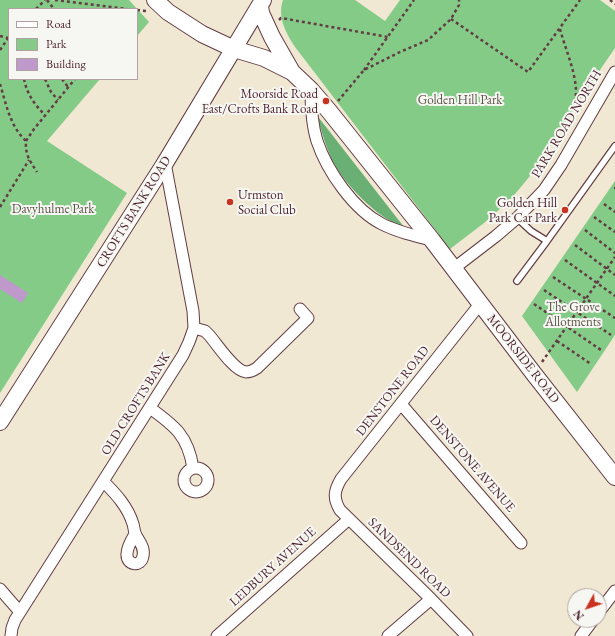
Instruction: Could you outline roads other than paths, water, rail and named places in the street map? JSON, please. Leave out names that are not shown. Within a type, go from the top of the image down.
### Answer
[{"type":"street","name":"MOORSIDE ROAD","points":[[155,0],[168,12],[202,34],[234,49],[264,58],[292,72]]},
{"type":"street","name":"MOORSIDE ROAD","points":[[262,3],[261,13],[272,37],[292,72],[311,90],[329,111],[432,240],[615,477]]},
{"type":"street","name":"CROFTS BANK ROAD","points":[[0,422],[165,163],[262,3]]},
{"type":"street","name":"PARK ROAD NORTH","points":[[453,269],[517,218],[544,190],[562,164],[615,72]]},
{"type":"street","points":[[311,90],[313,123],[323,157],[342,187],[354,202],[381,224],[398,231],[432,240]]},
{"type":"street","name":"OLD CROFTS BANK","points":[[11,636],[15,620],[184,355],[194,328],[193,312],[165,163]]},
{"type":"street","name":"DENSTONE ROAD","points":[[335,498],[335,493],[342,479],[480,304]]},
{"type":"street","points":[[194,328],[205,331],[232,364],[238,369],[245,372],[252,371],[257,368],[308,318],[300,309]]},
{"type":"street","name":"DENSTONE AVENUE","points":[[401,404],[521,543]]},
{"type":"street","points":[[150,408],[177,430],[191,455],[193,468]]},
{"type":"street","points":[[104,481],[118,496],[128,511],[135,534]]},
{"type":"street","name":"SANDSEND ROAD","points":[[335,498],[340,510],[467,636]]},
{"type":"street","name":"LEDBURY AVENUE","points":[[217,636],[349,519]]},
{"type":"street","points":[[0,589],[20,612]]},
{"type":"street","points":[[607,602],[615,591]]},
{"type":"street","points":[[388,636],[431,599]]},
{"type":"lane","points":[[517,281],[615,146]]},
{"type":"lane","points":[[517,218],[531,231],[547,241]]},
{"type":"place","name":"Moorside Road East/Crofts Bank Road","points":[[326,101]]},
{"type":"place","name":"Urmston Social Club","points":[[230,202]]},
{"type":"place","name":"Golden Hill Park Car Park","points":[[565,210]]},
{"type":"park label","name":"Golden Hill Park","points":[[460,100]]},
{"type":"park label","name":"Davyhulme Park","points":[[53,209]]},
{"type":"park label","name":"The Grove Allotments","points":[[573,314]]}]
